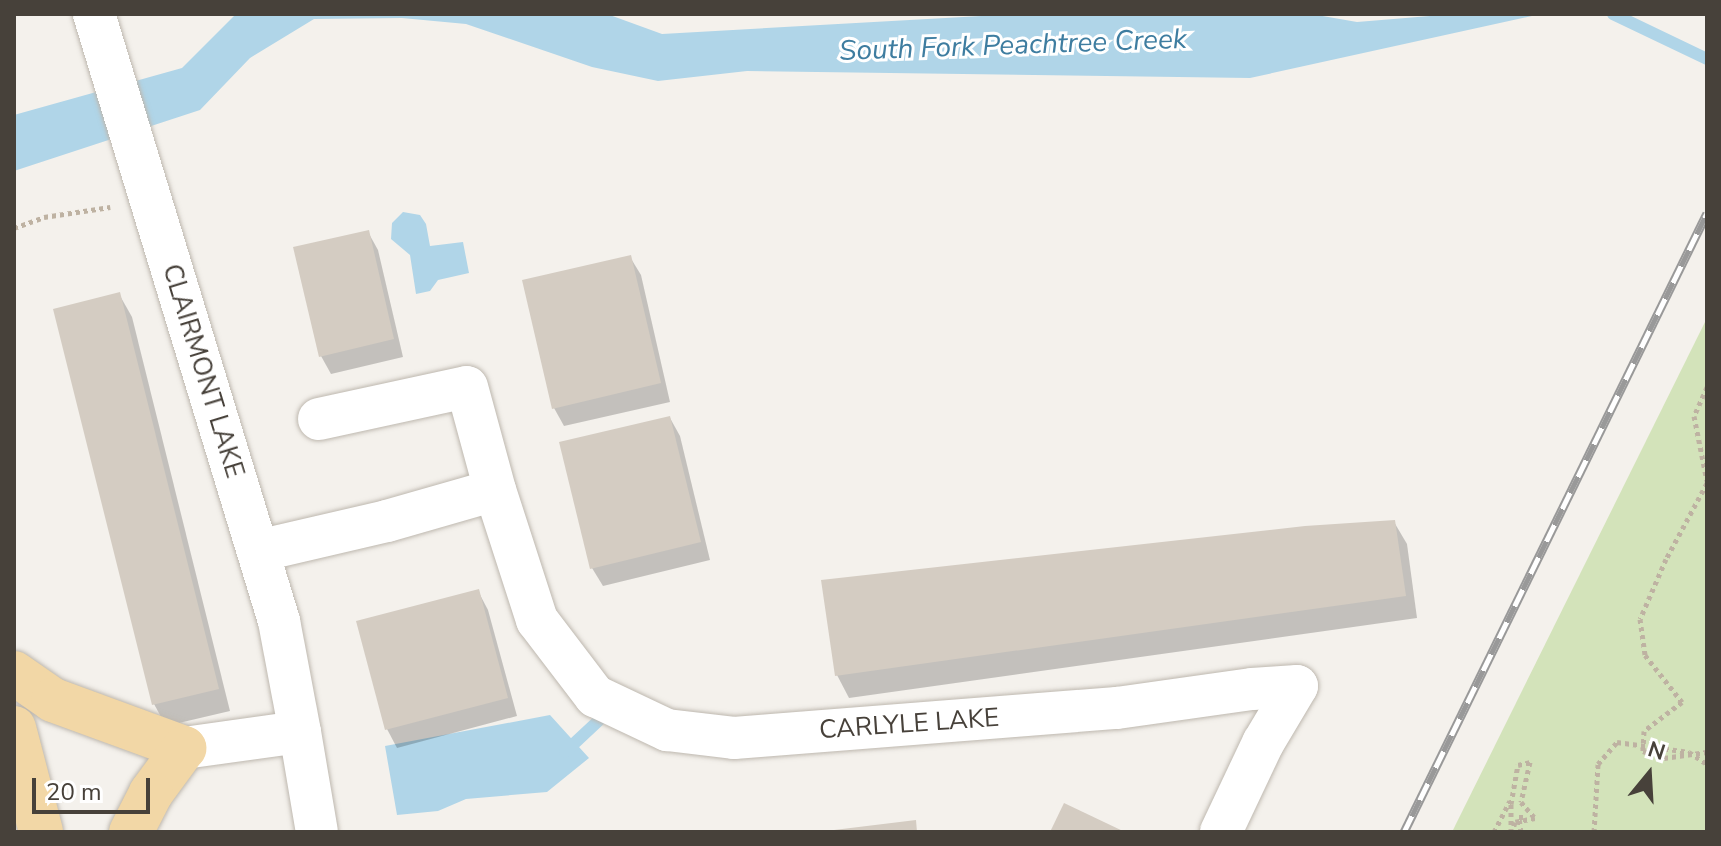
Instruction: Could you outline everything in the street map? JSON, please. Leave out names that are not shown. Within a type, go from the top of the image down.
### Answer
[{"type":"main road","points":[[14,673],[53,700],[184,748],[151,793],[131,832]]},
{"type":"main road","points":[[14,728],[41,832]]},
{"type":"street","name":"CLAIRMONT LAKE","points":[[100,33],[279,621],[300,732]]},
{"type":"street","name":"CARLYLE LAKE","points":[[319,419],[467,387],[495,490],[537,620],[595,696],[667,730],[734,738],[1117,708],[1252,689],[1297,686],[1263,743],[1221,832]]},
{"type":"street","points":[[258,551],[387,521],[495,490]]},
{"type":"street","points":[[184,748],[300,732],[317,832]]},
{"type":"path","points":[[14,228],[145,182]]},
{"type":"path","points":[[1707,387],[1694,416],[1707,482],[1666,559],[1640,619],[1645,655],[1682,702],[1644,731],[1643,751],[1664,758],[1707,752]]},
{"type":"path","points":[[1594,832],[1598,764],[1617,742],[1643,746]]},
{"type":"path","points":[[1692,754],[1707,764]]},
{"type":"path","points":[[1512,831],[1512,797],[1518,765],[1530,762],[1521,802],[1535,818]]},
{"type":"path","points":[[1494,832],[1515,792],[1516,799],[1535,818]]},
{"type":"path","points":[[1521,832],[1519,817],[1535,818]]},
{"type":"path","points":[[1512,831],[1515,822],[1535,818]]},
{"type":"green space","points":[[1707,318],[1707,832],[1452,832]]},
{"type":"water","points":[[236,14],[607,14],[662,34],[1017,14],[1311,14],[1357,22],[1454,14],[1541,14],[1250,78],[747,71],[658,81],[592,67],[466,24],[402,18],[314,19],[250,58],[200,110],[14,171],[14,115],[182,68]]},
{"type":"water","points":[[403,212],[420,215],[426,224],[430,246],[463,242],[469,273],[438,280],[430,291],[416,294],[410,255],[391,239],[392,223]]},
{"type":"water","points":[[550,715],[589,758],[547,792],[466,799],[438,811],[397,815],[385,746]]},
{"type":"building","points":[[369,230],[394,339],[319,357],[293,247]]},
{"type":"building","points":[[631,255],[661,383],[552,409],[522,280]]},
{"type":"building","points":[[120,292],[219,689],[152,705],[53,309]]},
{"type":"building","points":[[670,416],[701,542],[590,569],[559,442]]},
{"type":"building","points":[[1395,520],[1406,596],[835,676],[821,580],[1305,526]]},
{"type":"building","points":[[479,589],[508,698],[385,730],[356,621]]},
{"type":"building","points":[[1064,803],[1125,832],[1050,832]]},
{"type":"building","points":[[916,820],[917,832],[834,832],[834,830]]},
{"type":"waterway","name":"South Fork Peachtree Creek","points":[[1613,14],[1707,59]]},
{"type":"waterway","points":[[565,752],[610,710]]},
{"type":"railway","points":[[1404,832],[1707,213]]}]
